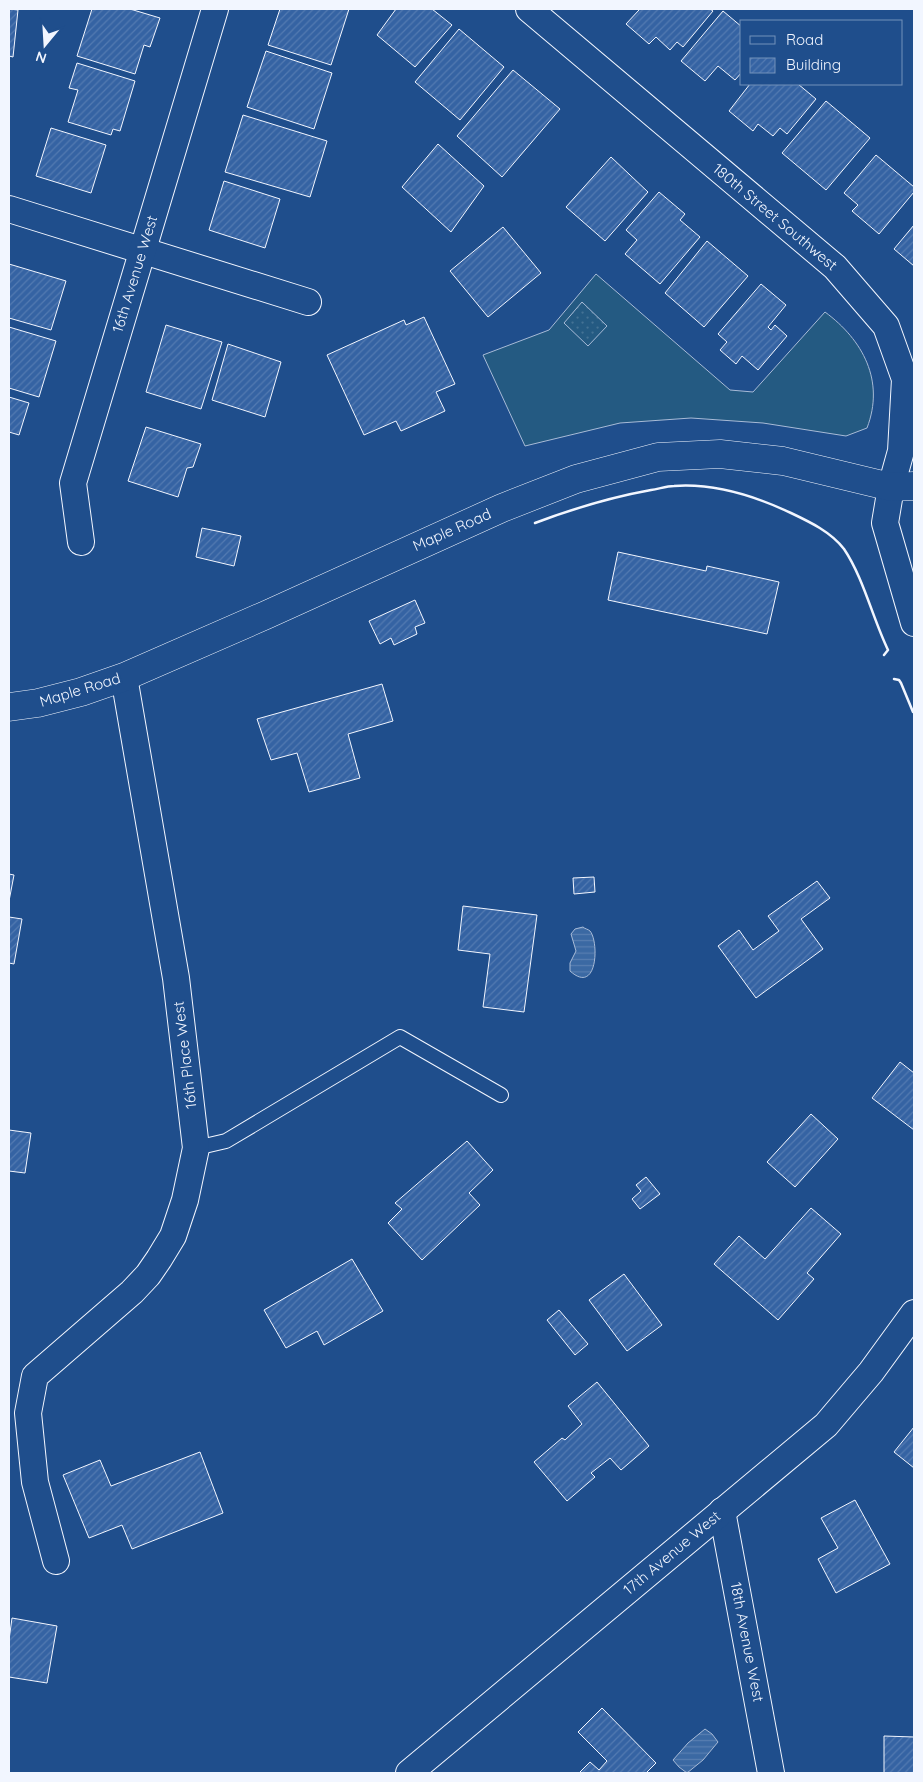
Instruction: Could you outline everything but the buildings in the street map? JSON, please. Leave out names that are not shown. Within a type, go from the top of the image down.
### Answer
[{"type":"street","name":"16th Avenue West","points":[[81,542],[73,483],[215,9]]},
{"type":"street","name":"180th Street Southwest","points":[[529,9],[835,267],[886,326],[905,379],[902,451],[903,486]]},
{"type":"street","points":[[9,210],[308,302]]},
{"type":"street","name":"Maple Road","points":[[9,706],[38,703],[81,692],[124,677],[502,508],[576,479],[658,457],[720,454],[783,461],[903,486]]},
{"type":"street","points":[[903,486],[885,523],[914,623]]},
{"type":"street","name":"16th Place West","points":[[56,1561],[36,1482],[28,1413],[35,1376],[116,1307],[148,1275],[173,1236],[185,1200],[196,1148],[176,978],[124,677]]},
{"type":"street","name":"17th Avenue West","points":[[409,1773],[826,1425],[871,1372],[914,1313]]},
{"type":"street","name":"18th Avenue West","points":[[722,1511],[771,1773]]},
{"type":"lane","points":[[196,1148],[226,1142],[400,1037],[501,1094]]},
{"type":"shaded area","points":[[596,274],[730,390],[753,392],[825,312],[850,335],[867,363],[872,378],[873,394],[872,411],[867,428],[846,436],[763,423],[691,418],[620,423],[525,446],[483,355],[549,330]]},
{"type":"shaded area","points":[[582,302],[607,326],[588,346],[564,323]]},
{"type":"shaded area","points":[[583,927],[590,931],[593,937],[595,955],[591,972],[586,977],[579,977],[570,971],[570,963],[576,951],[571,934],[575,929]]},
{"type":"shaded area","points":[[705,1729],[718,1742],[703,1760],[687,1773],[673,1760],[688,1743]]},
{"type":"wall","points":[[535,523],[607,500],[671,486],[719,489],[763,501],[820,528],[833,537],[844,549],[857,572],[888,650],[884,655]]},
{"type":"wall","points":[[894,679],[899,680],[901,683],[913,712]]}]
